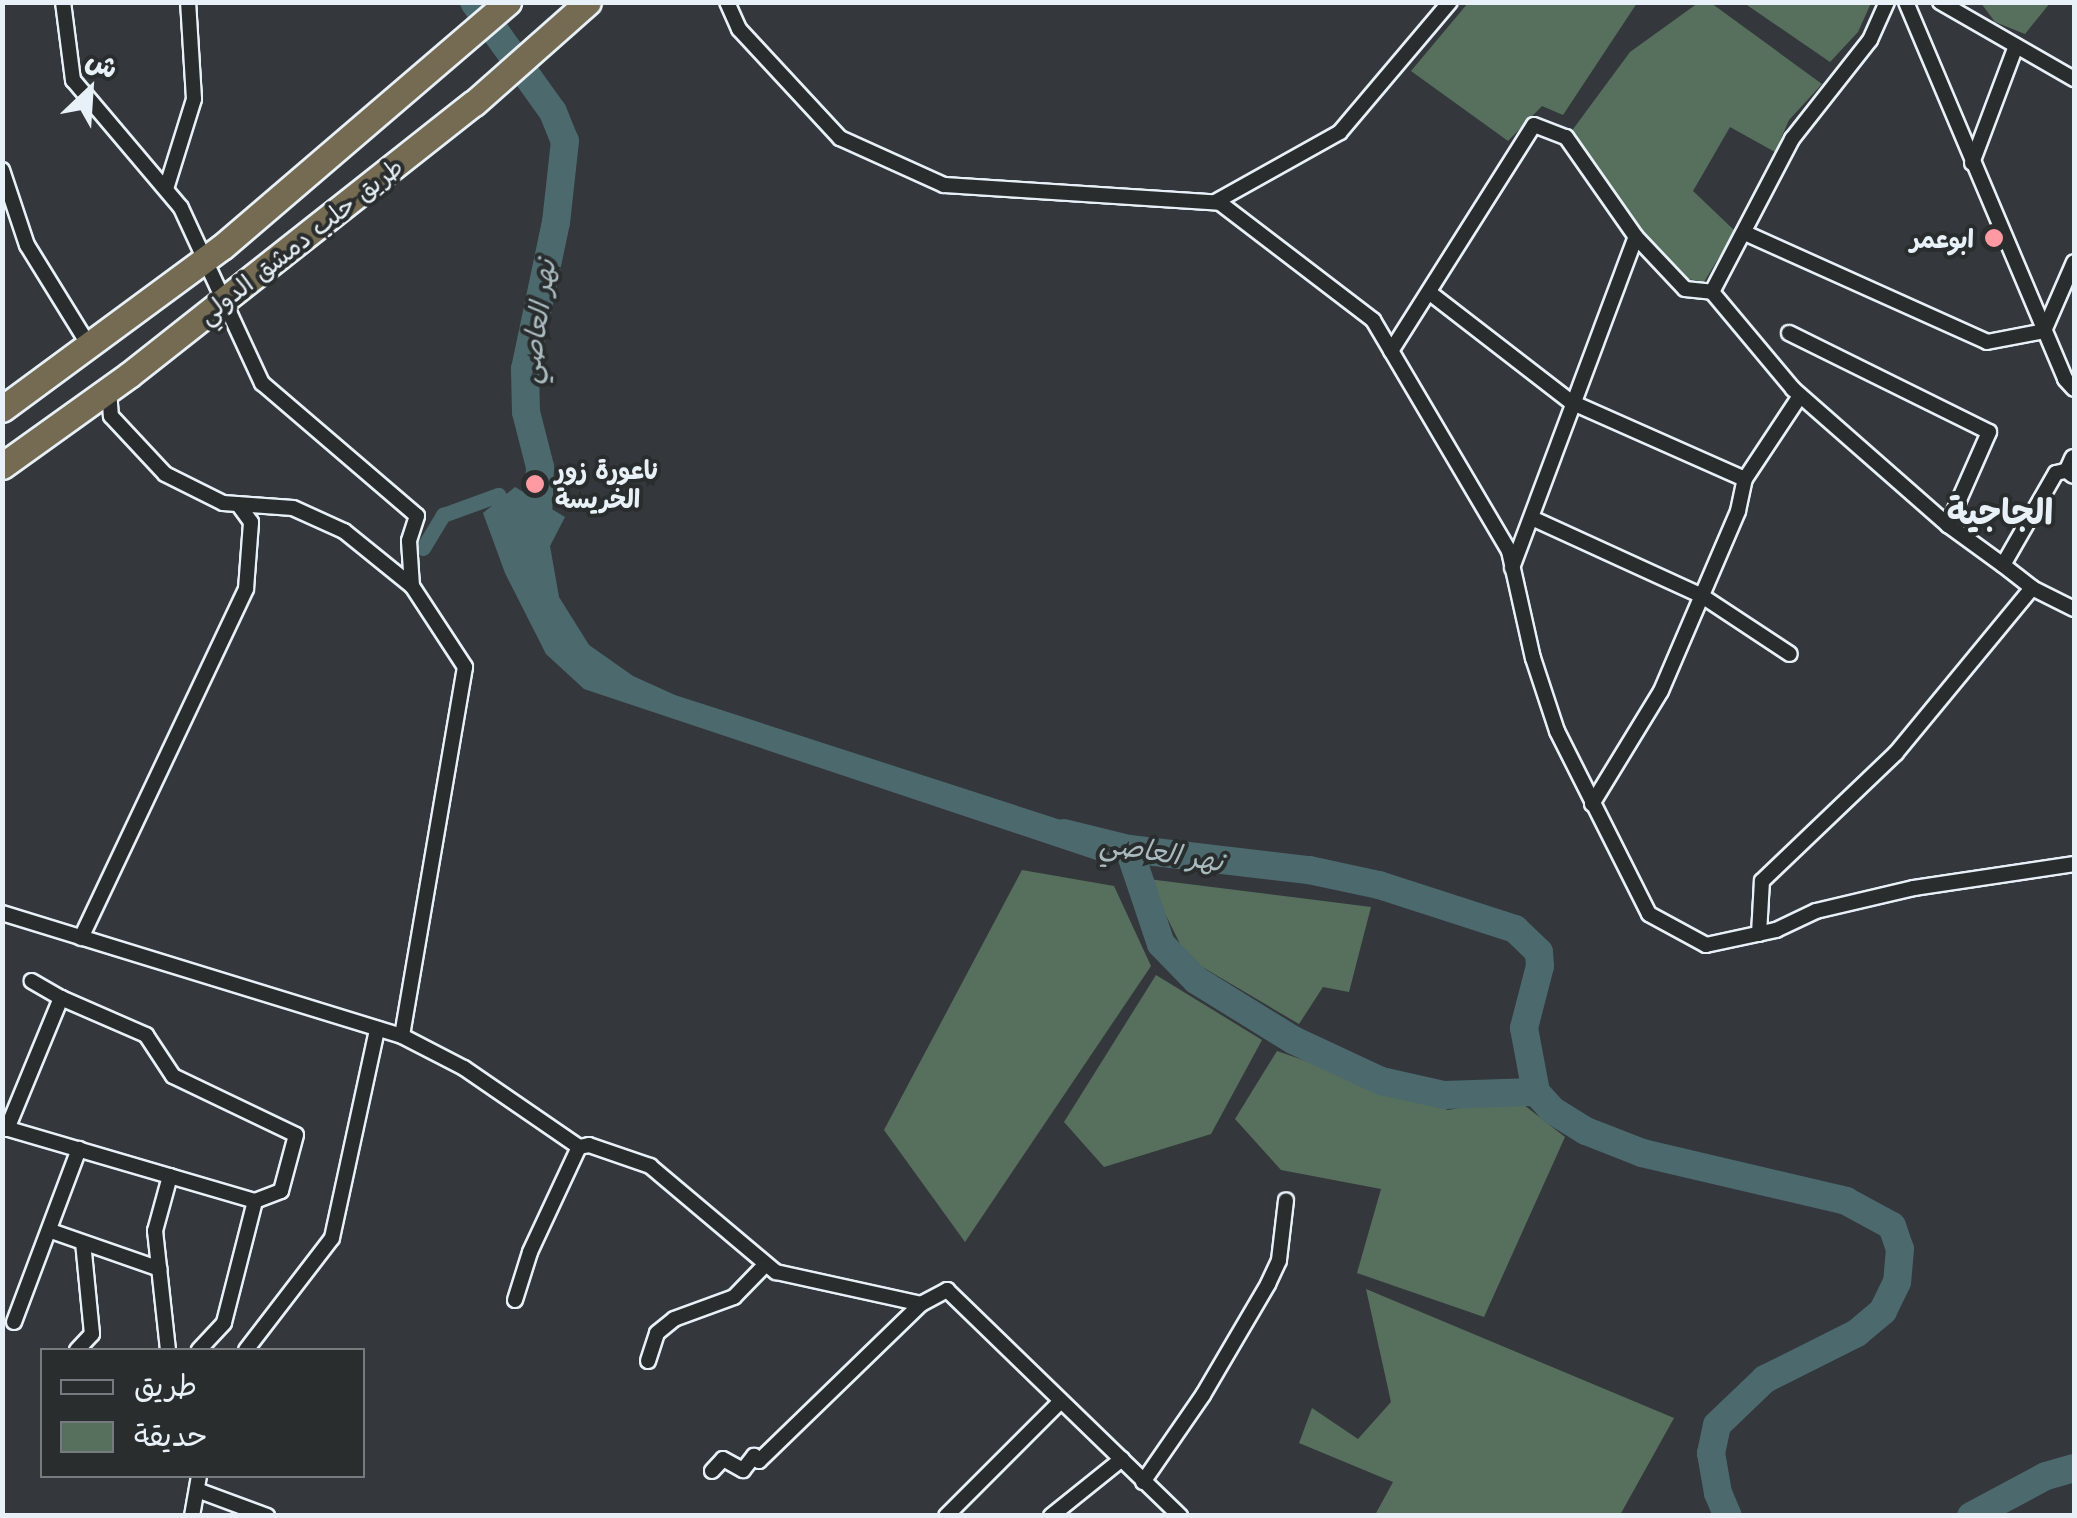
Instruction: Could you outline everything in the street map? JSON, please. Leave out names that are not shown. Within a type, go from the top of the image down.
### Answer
[{"type":"highway","name":"طريق حلب دمشق الدولي","points":[[2,409],[207,258],[508,2]]},
{"type":"highway","name":"طريق حلب دمشق الدولي","points":[[2,466],[109,389],[474,103],[588,2]]},
{"type":"street","points":[[62,2],[73,80],[181,208],[226,298],[262,383],[417,516],[409,541],[412,586]]},
{"type":"street","points":[[166,189],[194,100],[188,2]]},
{"type":"street","points":[[728,2],[739,30],[840,138],[944,185],[1215,202],[1294,256],[1373,320],[1508,550],[1532,658],[1557,731],[1649,914],[1706,945],[1759,934],[1816,910],[1914,888],[2074,866]]},
{"type":"street","points":[[1215,202],[1340,132],[1450,2]]},
{"type":"street","points":[[1712,292],[1792,139],[1870,40],[1887,2]]},
{"type":"street","points":[[1906,2],[2064,379],[2074,389]]},
{"type":"street","points":[[1940,2],[2074,79]]},
{"type":"street","points":[[1972,163],[2016,46]]},
{"type":"street","points":[[1391,351],[1534,125],[1566,137],[1636,237],[1685,289],[1712,292],[1800,396],[1948,525],[2032,588],[2074,609]]},
{"type":"street","points":[[2,170],[27,245],[90,347]]},
{"type":"street","points":[[1745,234],[1987,342],[2044,330]]},
{"type":"street","points":[[1512,568],[1534,519],[1571,402],[1636,237]]},
{"type":"street","points":[[2044,330],[2074,262]]},
{"type":"street","points":[[1430,293],[1571,402],[1745,479]]},
{"type":"street","points":[[1789,332],[1989,432],[1948,525]]},
{"type":"street","points":[[109,389],[111,416],[165,474],[222,503],[293,508],[344,530],[412,586],[465,666],[402,1036]]},
{"type":"street","points":[[1592,804],[1660,691],[1738,511],[1745,479],[1800,396]]},
{"type":"street","points":[[2004,565],[2056,473],[2073,468]]},
{"type":"street","points":[[81,938],[246,589],[251,522],[238,504]]},
{"type":"street","points":[[1534,519],[1702,596],[1790,654]]},
{"type":"street","points":[[1759,934],[1762,881],[1896,753],[2032,588]]},
{"type":"street","points":[[2,914],[402,1036],[464,1068],[579,1146],[589,1144],[650,1166],[764,1266],[921,1304]]},
{"type":"street","points":[[32,981],[146,1035],[173,1076],[296,1135],[281,1190],[255,1201],[5,1128],[61,998]]},
{"type":"street","points":[[248,1348],[332,1238],[377,1029]]},
{"type":"street","points":[[515,1300],[530,1252],[579,1146]]},
{"type":"street","points":[[14,1322],[78,1150]]},
{"type":"street","points":[[168,1348],[156,1231],[170,1176]]},
{"type":"street","points":[[1143,1482],[1203,1395],[1268,1284],[1279,1260],[1286,1200]]},
{"type":"street","points":[[201,1348],[224,1323],[255,1201]]},
{"type":"street","points":[[50,1231],[160,1269]]},
{"type":"street","points":[[79,1348],[92,1334],[83,1242]]},
{"type":"street","points":[[648,1361],[657,1333],[674,1319],[734,1298],[764,1266]]},
{"type":"street","points":[[712,1470],[723,1459],[742,1470],[754,1456],[759,1461],[921,1304],[947,1290],[1180,1516]]},
{"type":"street","points":[[946,1516],[1060,1402]]},
{"type":"street","points":[[1051,1516],[1122,1459]]},
{"type":"street","points":[[192,1516],[198,1483],[266,1516]]},
{"type":"green space","points":[[1468,2],[1637,3],[1563,115],[1542,106],[1508,141],[1411,71]]},
{"type":"green space","points":[[1698,3],[1711,3],[1822,84],[1789,120],[1775,152],[1730,127],[1693,191],[1735,231],[1704,282],[1688,279],[1647,241],[1568,136],[1630,52]]},
{"type":"green space","points":[[1744,3],[1871,3],[1858,32],[1830,62]]},
{"type":"green space","points":[[1981,3],[2050,3],[2025,34],[1995,22]]},
{"type":"green space","points":[[1022,870],[1114,886],[1151,966],[965,1242],[884,1130]]},
{"type":"green space","points":[[1148,879],[1371,907],[1349,992],[1323,987],[1299,1024],[1187,958]]},
{"type":"green space","points":[[1156,975],[1262,1040],[1211,1134],[1104,1167],[1064,1122]]},
{"type":"green space","points":[[1277,1051],[1448,1110],[1515,1098],[1565,1137],[1484,1317],[1357,1273],[1381,1189],[1281,1170],[1235,1119]]},
{"type":"green space","points":[[1366,1289],[1674,1418],[1620,1515],[1375,1515],[1393,1482],[1299,1443],[1312,1408],[1358,1439],[1391,1402]]},
{"type":"water","points":[[515,487],[565,517],[550,546],[559,597],[589,645],[633,676],[675,695],[1101,833],[1096,860],[584,689],[546,654],[505,573],[483,513]]},
{"type":"waterway","name":"نهر العاصي","points":[[474,2],[553,112],[565,141],[556,222],[525,369],[526,412],[540,467],[537,541]]},
{"type":"waterway","points":[[423,548],[443,515],[498,495]]},
{"type":"waterway","name":"نهر العاصي","points":[[1064,833],[1129,849],[1309,870],[1379,885],[1515,929],[1539,952],[1540,966],[1524,1028],[1536,1092],[1552,1110],[1586,1131],[1642,1153],[1846,1201],[1892,1226],[1900,1249],[1897,1282],[1883,1311],[1857,1333],[1765,1379],[1717,1425],[1711,1453],[1718,1493],[1728,1516]]},
{"type":"waterway","points":[[1129,849],[1161,944],[1196,980],[1293,1040],[1381,1081],[1444,1095],[1536,1092]]},
{"type":"waterway","name":"نهر العاصي","points":[[1971,1516],[2046,1476],[2074,1468]]},
{"type":"place","name":"ابوعمر","points":[[1994,238]]},
{"type":"place","name":"ناعورة زور الخريسة","points":[[535,484]]},
{"type":"district","name":"الجاجية","points":[[2000,510]]}]
